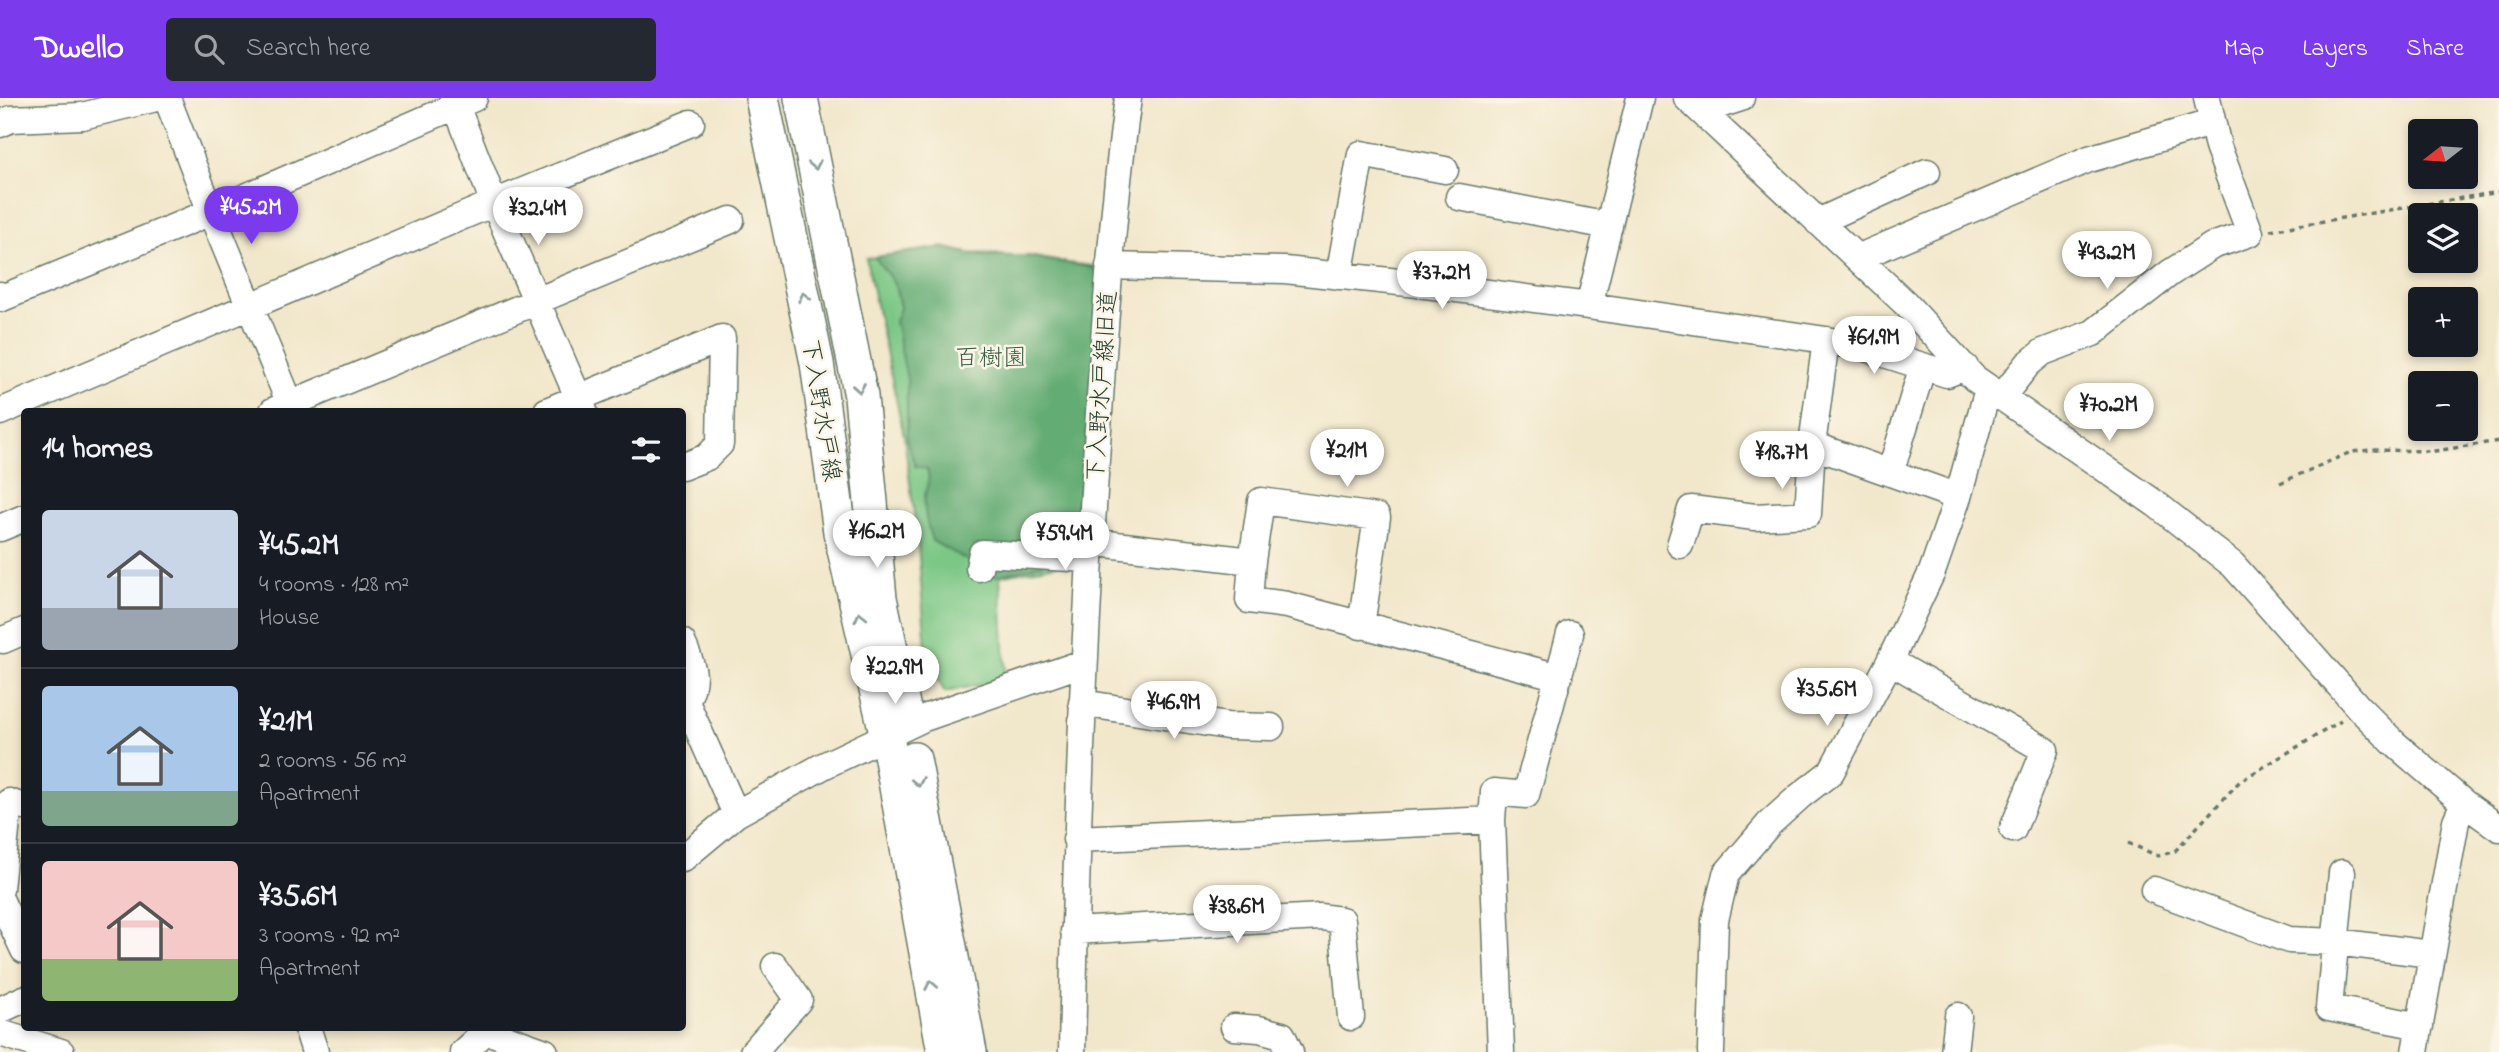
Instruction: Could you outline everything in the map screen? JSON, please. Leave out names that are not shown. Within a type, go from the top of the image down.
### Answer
[{"type":"main road","name":"下入野水戸線","points":[[762,98],[817,363],[841,532],[897,732],[970,1052]]},
{"type":"main road","name":"下入野水戸線","points":[[801,98],[861,396],[880,598],[944,1052]]},
{"type":"street","points":[[0,124],[11,119],[82,116],[156,98]]},
{"type":"street","points":[[167,98],[250,308],[286,408]]},
{"type":"street","name":"下入野水戸線旧道","points":[[1072,1052],[1083,663],[1109,266],[1115,193],[1128,98]]},
{"type":"street","points":[[1589,306],[1640,98]]},
{"type":"street","points":[[1694,104],[1741,98]]},
{"type":"street","points":[[0,295],[2,298],[211,212],[461,101],[494,203],[582,405]]},
{"type":"street","points":[[1694,104],[1905,303],[1965,367],[1994,393],[2156,504],[2232,565],[2360,709],[2394,743],[2464,803],[2499,828]]},
{"type":"street","points":[[1711,1052],[1714,920],[1726,874],[1769,824],[1831,772],[1890,661],[1932,572],[1994,393],[2043,352],[2093,333],[2170,273],[2212,246],[2250,233],[2209,111],[1857,258]]},
{"type":"street","points":[[0,412],[494,203],[691,123]]},
{"type":"street","points":[[1339,276],[1361,153],[1445,170]]},
{"type":"street","points":[[1818,222],[1927,172]]},
{"type":"street","points":[[1459,197],[1609,226]]},
{"type":"street","points":[[288,408],[536,300],[731,220]]},
{"type":"street","points":[[1109,266],[1285,270],[1339,276],[1589,306],[1826,340],[1866,348],[1947,374],[1965,367]]},
{"type":"street","points":[[564,408],[582,405],[722,338],[720,444],[706,457],[686,465]]},
{"type":"street","points":[[1680,545],[1691,509],[1755,517],[1808,513],[1812,444],[1826,340]]},
{"type":"street","points":[[1890,473],[1923,366]]},
{"type":"street","points":[[1812,444],[1958,497]]},
{"type":"street","points":[[1361,626],[1377,517],[1261,501],[1249,600],[1287,606],[1361,626],[1559,677]]},
{"type":"street","points":[[0,528],[21,519]]},
{"type":"street","points":[[979,568],[982,552],[1090,550],[1252,561]]},
{"type":"street","points":[[1500,1052],[1492,820],[1494,792],[1526,794],[1570,634]]},
{"type":"street","points":[[686,650],[694,685],[686,699]]},
{"type":"street","points":[[1890,661],[2045,750],[2013,829]]},
{"type":"street","points":[[686,856],[736,814],[823,766],[924,718],[1083,663]]},
{"type":"street","points":[[1082,703],[1227,726],[1271,727]]},
{"type":"street","points":[[686,707],[736,814]]},
{"type":"street","points":[[0,889],[9,802],[21,806]]},
{"type":"street","points":[[2415,1052],[2456,821],[2464,803]]},
{"type":"street","points":[[1076,839],[1492,820]]},
{"type":"street","points":[[2342,873],[2329,1007],[2420,1026]]},
{"type":"street","points":[[2154,890],[2289,940],[2336,942],[2431,954]]},
{"type":"street","points":[[0,899],[21,944]]},
{"type":"street","points":[[1074,931],[1321,917],[1342,920],[1351,1017]]},
{"type":"street","points":[[753,1052],[799,1000],[775,966]]},
{"type":"street","points":[[0,1010],[21,1000]]},
{"type":"street","points":[[1954,1052],[1958,1016]]},
{"type":"street","points":[[1234,1027],[1259,1029],[1282,1035],[1290,1052]]},
{"type":"street","points":[[308,1031],[315,1052]]},
{"type":"street","points":[[463,1052],[487,1031]]},
{"type":"street","points":[[494,1031],[545,1052]]},
{"type":"street","points":[[0,1033],[61,1052]]},
{"type":"path","points":[[2250,233],[2499,192]]},
{"type":"path","points":[[2280,483],[2351,452],[2435,451],[2499,441]]},
{"type":"path","points":[[2128,843],[2158,856],[2175,850],[2240,781],[2360,709]]},
{"type":"green space","name":"百樹園","points":[[942,247],[981,256],[1029,256],[1093,268],[1101,278],[1085,458],[1076,512],[1049,562],[997,576],[981,573],[971,562],[932,541],[925,507],[929,481],[927,469],[915,466],[907,441],[907,379],[895,321],[900,308],[895,285],[875,257]]},
{"type":"green space","name":"百樹園","points":[[986,253],[1100,267],[1077,561],[1000,576],[1006,679],[945,692],[927,661],[918,544],[904,436],[866,258]]}]
